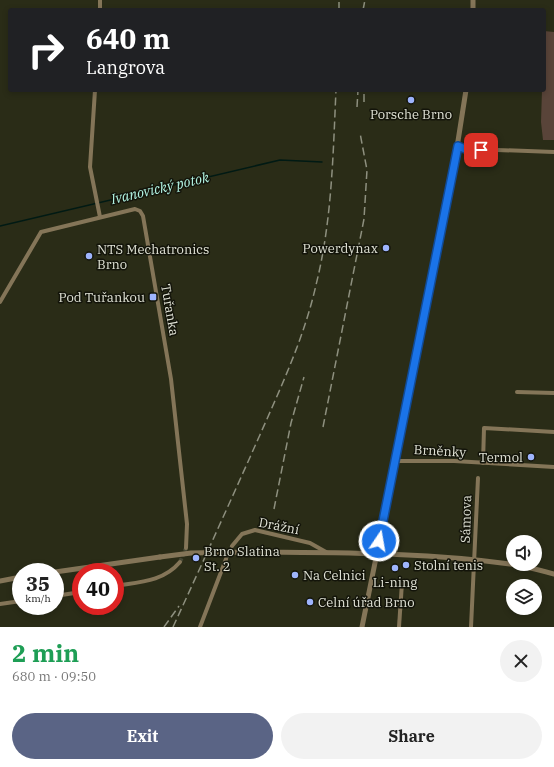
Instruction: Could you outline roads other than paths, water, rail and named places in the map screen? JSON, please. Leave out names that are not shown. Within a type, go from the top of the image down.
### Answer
[{"type":"street","points":[[95,92],[90,167],[100,217]]},
{"type":"street","points":[[362,627],[378,553],[458,146],[466,92]]},
{"type":"street","points":[[458,146],[471,149],[554,152]]},
{"type":"street","name":"Tuřanka","points":[[0,302],[41,232],[135,209],[140,211],[143,216],[171,380],[185,511],[186,548]]},
{"type":"street","points":[[517,392],[554,393]]},
{"type":"street","name":"Brněnky","points":[[483,463],[484,428],[554,432]]},
{"type":"street","name":"Brněnky","points":[[396,461],[483,463],[554,467]]},
{"type":"street","name":"Sámova","points":[[471,627],[478,478]]},
{"type":"street","name":"Drážní","points":[[233,544],[242,534],[255,530],[312,543],[326,552]]},
{"type":"street","points":[[64,571],[196,553],[326,552],[378,553],[474,560],[510,564],[554,574]]},
{"type":"street","points":[[200,627],[226,559]]},
{"type":"street","points":[[124,584],[158,578],[172,570],[180,562]]},
{"type":"street","points":[[0,581],[12,579]]},
{"type":"street","points":[[399,627],[402,583]]},
{"type":"street","points":[[0,604],[12,602]]},
{"type":"waterway","name":"Ivanovický potok","points":[[0,226],[280,160],[322,162]]},
{"type":"tunnel","points":[[226,559],[232,546]]},
{"type":"tunnel","points":[[180,562],[186,548]]},
{"type":"railway","points":[[339,0],[339,8]]},
{"type":"railway","points":[[363,8],[365,0]]},
{"type":"railway","points":[[173,627],[276,400],[311,305],[321,261],[329,212],[336,92]]},
{"type":"railway","points":[[357,107],[358,92]]},
{"type":"railway","points":[[364,92],[364,102]]},
{"type":"railway","points":[[323,427],[364,219],[367,170],[360,133]]},
{"type":"railway","points":[[274,509],[291,423],[304,377]]},
{"type":"railway","points":[[164,627],[179,606]]},
{"type":"place","name":"Porsche Brno","points":[[411,100]]},
{"type":"place","name":"Powerdynax","points":[[386,248]]},
{"type":"place","name":"NTS Mechatronics Brno","points":[[89,256]]},
{"type":"place","name":"Pod Tuřankou","points":[[153,297]]},
{"type":"place","name":"Termol","points":[[531,457]]},
{"type":"place","name":"Brno Slatina St. 2","points":[[196,558]]},
{"type":"place","name":"Stolní tenis","points":[[406,565]]},
{"type":"place","name":"Li-ning","points":[[395,568]]},
{"type":"place","name":"Na Celnici","points":[[295,575]]},
{"type":"place","name":"Celní úřad Brno","points":[[310,602]]}]
